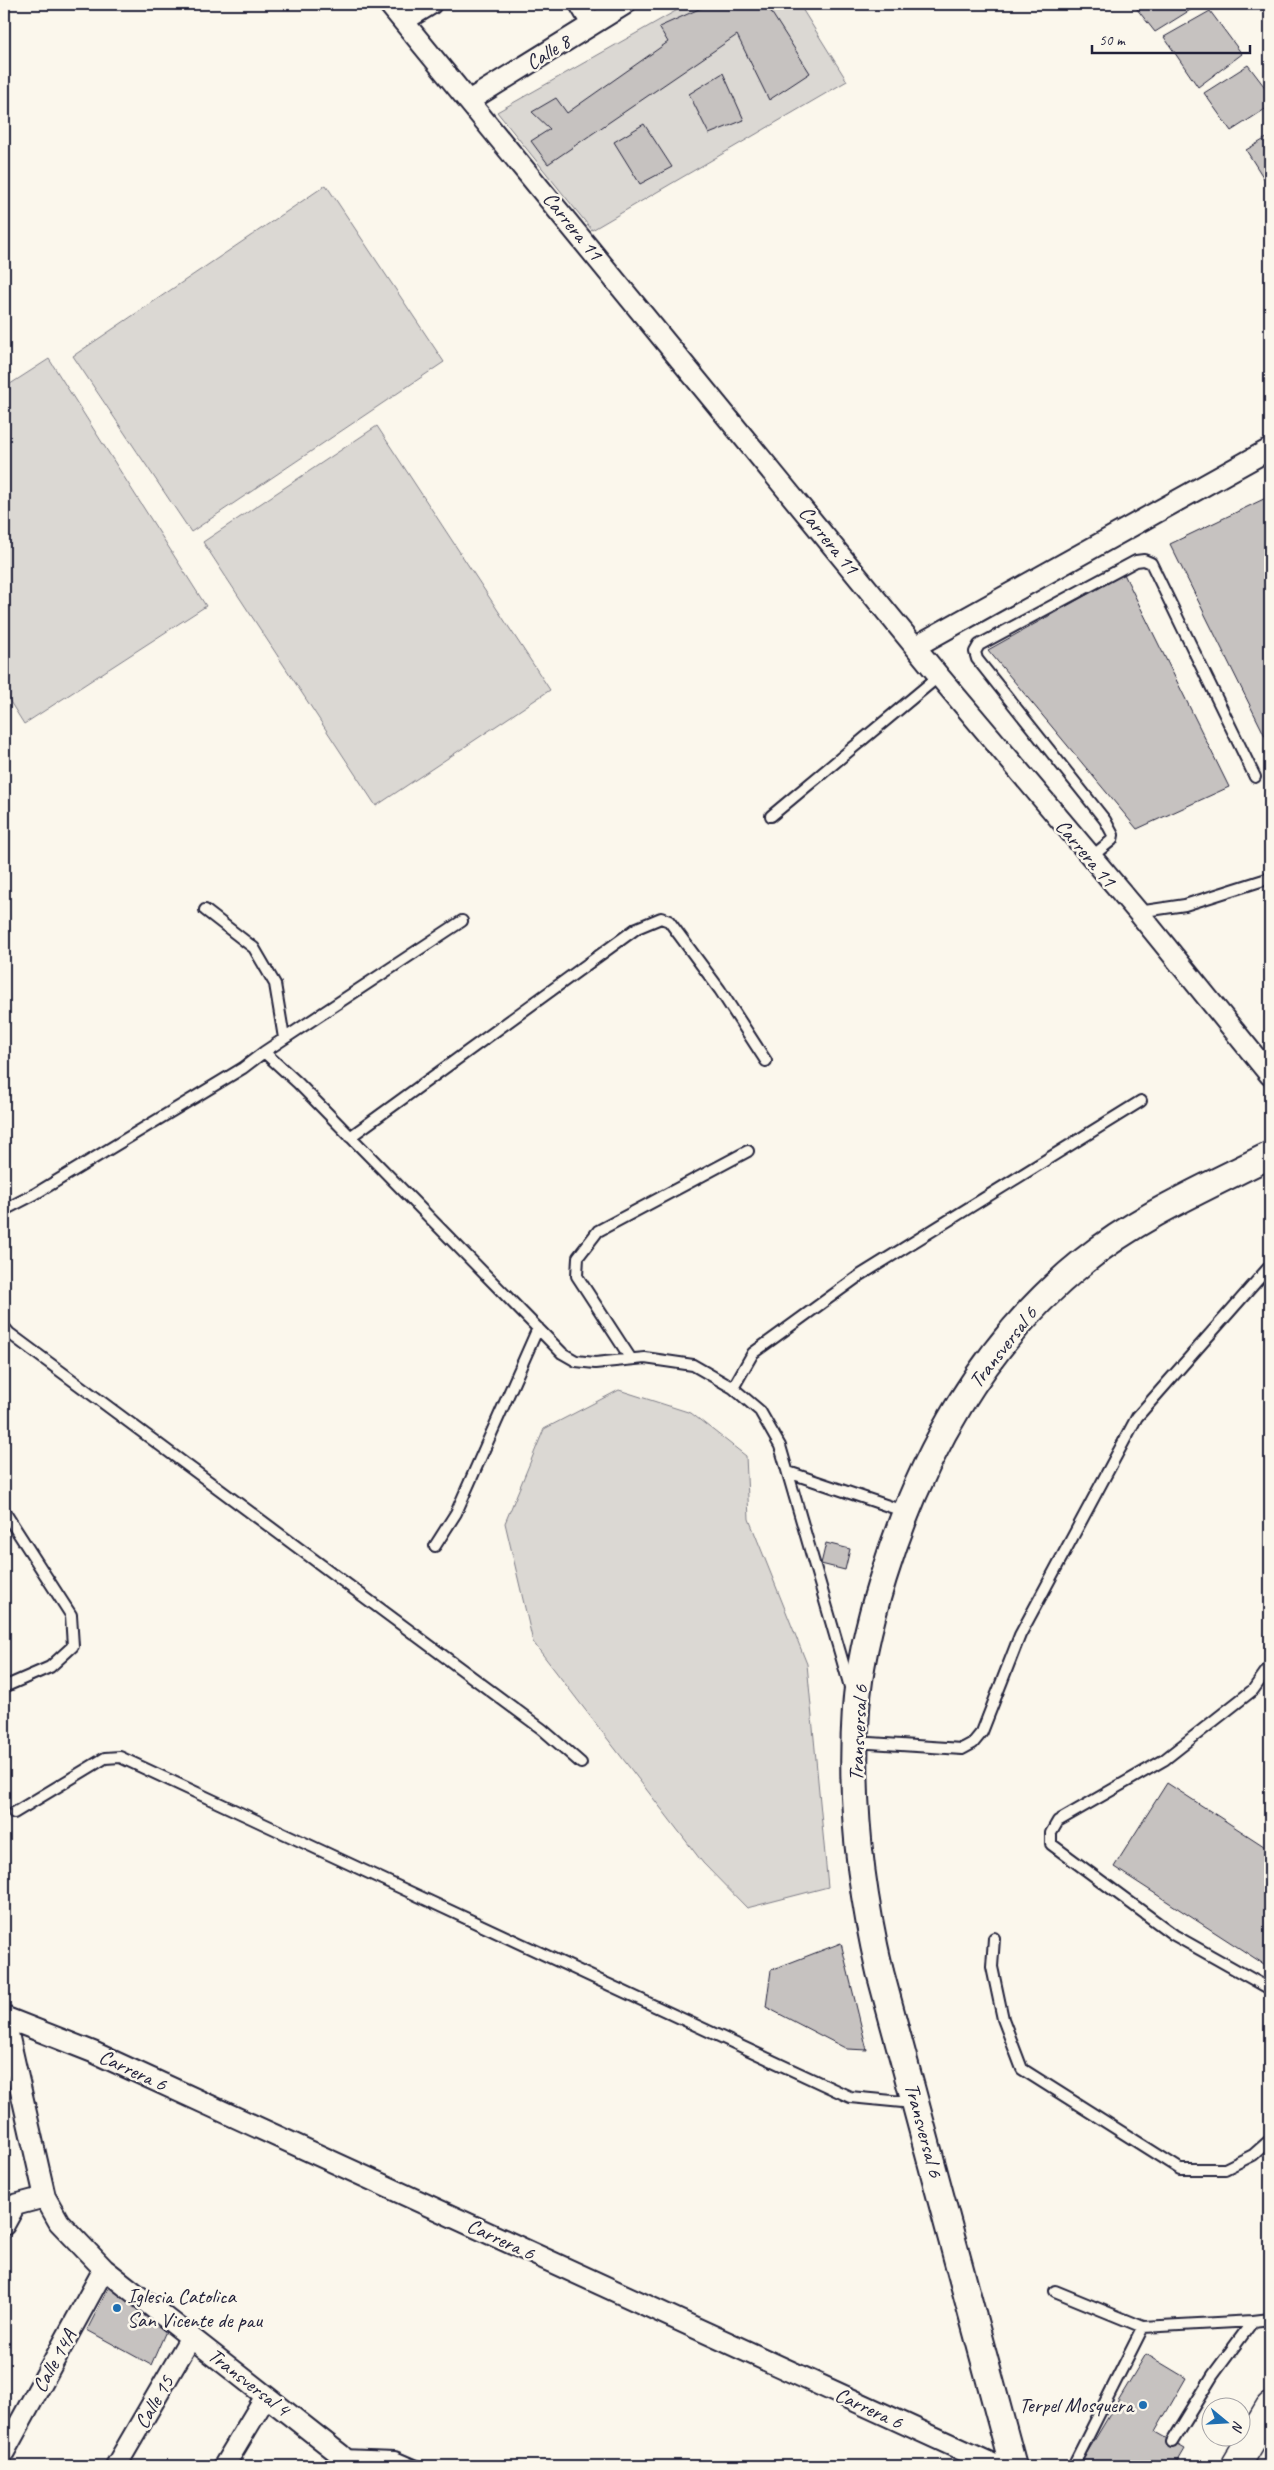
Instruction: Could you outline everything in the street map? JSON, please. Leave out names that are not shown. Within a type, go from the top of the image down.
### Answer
[{"type":"main road","points":[[1235,2466],[1270,2407]]},
{"type":"street","name":"Carrera 11","points":[[389,4],[470,100],[939,676],[1090,858],[1138,912],[1270,1075]]},
{"type":"street","points":[[403,20],[431,4]]},
{"type":"street","points":[[580,4],[592,24]]},
{"type":"street","name":"Calle 8","points":[[470,100],[625,4]]},
{"type":"street","points":[[916,646],[1270,449]]},
{"type":"street","name":"Transversal 6","points":[[1013,2466],[917,2103],[880,1972],[868,1919],[858,1831],[854,1742],[856,1708],[868,1632],[890,1557],[906,1512],[964,1396],[996,1352],[1042,1298],[1085,1260],[1137,1224],[1270,1155]]},
{"type":"street","name":"Transversal 4","points":[[4,2017],[45,2197],[58,2222],[104,2269],[266,2396],[342,2463]]},
{"type":"street","name":"Carrera 6","points":[[4,2017],[93,2052],[996,2466]]},
{"type":"street","points":[[4,2225],[9,2201],[45,2197]]},
{"type":"street","name":"Calle 14A","points":[[4,2452],[104,2269]]},
{"type":"street","name":"Calle 15","points":[[116,2466],[191,2337]]},
{"type":"street","points":[[224,2466],[266,2396]]},
{"type":"lane","points":[[1090,858],[1112,840],[1112,835],[1105,820],[977,659],[975,652],[979,645],[1136,561],[1144,560],[1151,563],[1255,777]]},
{"type":"lane","points":[[771,816],[939,676]]},
{"type":"lane","points":[[1138,912],[1185,905],[1270,878]]},
{"type":"lane","points":[[205,910],[254,948],[275,984],[284,1038]]},
{"type":"lane","points":[[350,1136],[637,928],[661,918],[670,920],[715,982],[766,1061]]},
{"type":"lane","points":[[4,1210],[35,1194],[242,1068],[284,1038],[462,921]]},
{"type":"lane","points":[[264,1052],[350,1136],[562,1353],[576,1361],[595,1363],[631,1359],[668,1360],[693,1365],[733,1388],[760,1411],[780,1446],[856,1708]]},
{"type":"lane","points":[[733,1388],[753,1354],[859,1276],[1141,1101]]},
{"type":"lane","points":[[631,1359],[576,1276],[578,1257],[598,1231],[748,1150]]},
{"type":"lane","points":[[854,1742],[962,1749],[973,1743],[982,1732],[1020,1635],[1137,1416],[1270,1266]]},
{"type":"lane","points":[[4,1327],[17,1339],[542,1729],[581,1764]]},
{"type":"lane","points":[[435,1546],[456,1513],[538,1328]]},
{"type":"lane","points":[[788,1472],[906,1512]]},
{"type":"lane","points":[[4,1511],[72,1615],[73,1646],[50,1667],[4,1687]]},
{"type":"lane","points":[[1270,1666],[1253,1690],[1164,1760],[1058,1820],[1051,1833],[1051,1844],[1174,1935],[1270,1989]]},
{"type":"lane","points":[[14,1813],[105,1758],[120,1757],[850,2097],[917,2103]]},
{"type":"lane","points":[[994,1938],[992,1967],[1003,2019],[1022,2068],[1180,2169],[1225,2169],[1253,2156],[1270,2140]]},
{"type":"lane","points":[[1055,2290],[1143,2327],[1253,2322],[1270,2318]]},
{"type":"lane","points":[[1172,2442],[1214,2376],[1253,2322]]},
{"type":"lane","points":[[1073,2466],[1143,2327]]},
{"type":"lane","points":[[342,2463],[395,2457],[416,2466]]},
{"type":"shaded area","points":[[688,4],[799,4],[847,81],[592,230],[497,112]]},
{"type":"shaded area","points":[[326,185],[444,362],[191,532],[73,356]]},
{"type":"shaded area","points":[[49,359],[206,606],[24,724],[4,692],[4,388]]},
{"type":"shaded area","points":[[377,426],[550,690],[376,806],[203,542]]},
{"type":"shaded area","points":[[619,1390],[691,1413],[746,1456],[749,1519],[807,1664],[828,1887],[747,1908],[703,1863],[533,1642],[505,1523],[544,1429]]},
{"type":"building","points":[[710,4],[766,4],[810,73],[769,100],[737,35],[548,164],[531,141],[550,129],[532,112],[556,98],[567,113],[668,42],[659,27]]},
{"type":"building","points":[[1133,4],[1200,4],[1155,32]]},
{"type":"building","points":[[1263,4],[1270,4],[1270,16]]},
{"type":"building","points":[[1210,11],[1242,54],[1198,87],[1164,37]]},
{"type":"building","points":[[1248,65],[1270,94],[1270,106],[1231,131],[1204,93]]},
{"type":"building","points":[[723,73],[744,120],[709,134],[689,94]]},
{"type":"building","points":[[644,124],[672,167],[640,184],[614,142]]},
{"type":"building","points":[[1270,136],[1270,188],[1246,150]]},
{"type":"building","points":[[1270,496],[1270,746],[1170,544]]},
{"type":"building","points":[[1124,574],[1229,787],[1137,829],[988,650]]},
{"type":"building","points":[[826,1543],[850,1549],[845,1570],[821,1564]]},
{"type":"building","points":[[1167,1783],[1270,1850],[1270,1968],[1114,1867]]},
{"type":"building","points":[[841,1943],[867,2050],[847,2049],[766,2007],[771,1970]]},
{"type":"building","name":"Iglesia Catolica San Vicente de pau","points":[[109,2287],[166,2331],[151,2365],[87,2330]]},
{"type":"building","name":"Terpel Mosquera","points":[[1146,2354],[1186,2378],[1155,2432],[1185,2449],[1175,2466],[1079,2466]]},
{"type":"place","name":"Iglesia Catolica San Vicente de pau","points":[[117,2308]]},
{"type":"place","name":"Terpel Mosquera","points":[[1143,2405]]}]
